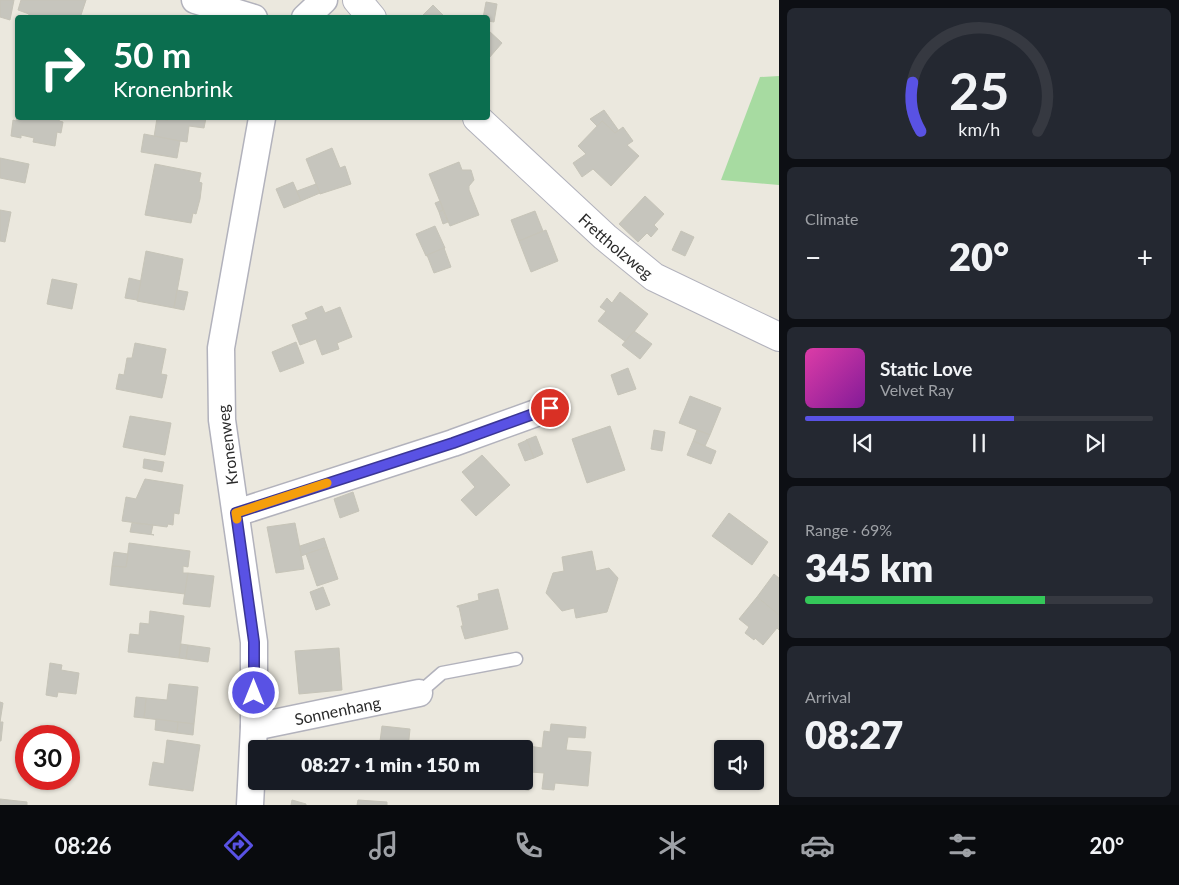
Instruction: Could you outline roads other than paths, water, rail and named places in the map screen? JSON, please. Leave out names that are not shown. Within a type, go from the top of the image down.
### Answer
[{"type":"street","points":[[195,0],[244,15]]},
{"type":"street","points":[[308,15],[324,0]]},
{"type":"street","points":[[357,0],[370,15]]},
{"type":"street","name":"Kronenweg","points":[[250,805],[254,727],[254,642],[222,420],[221,348],[262,120]]},
{"type":"street","name":"Frettholzweg","points":[[479,120],[604,236],[654,277],[779,337]]},
{"type":"street","points":[[236,513],[453,443],[550,408]]},
{"type":"street","name":"Sonnenhang","points":[[254,727],[419,693]]},
{"type":"lane","points":[[419,693],[442,673],[516,659]]}]
